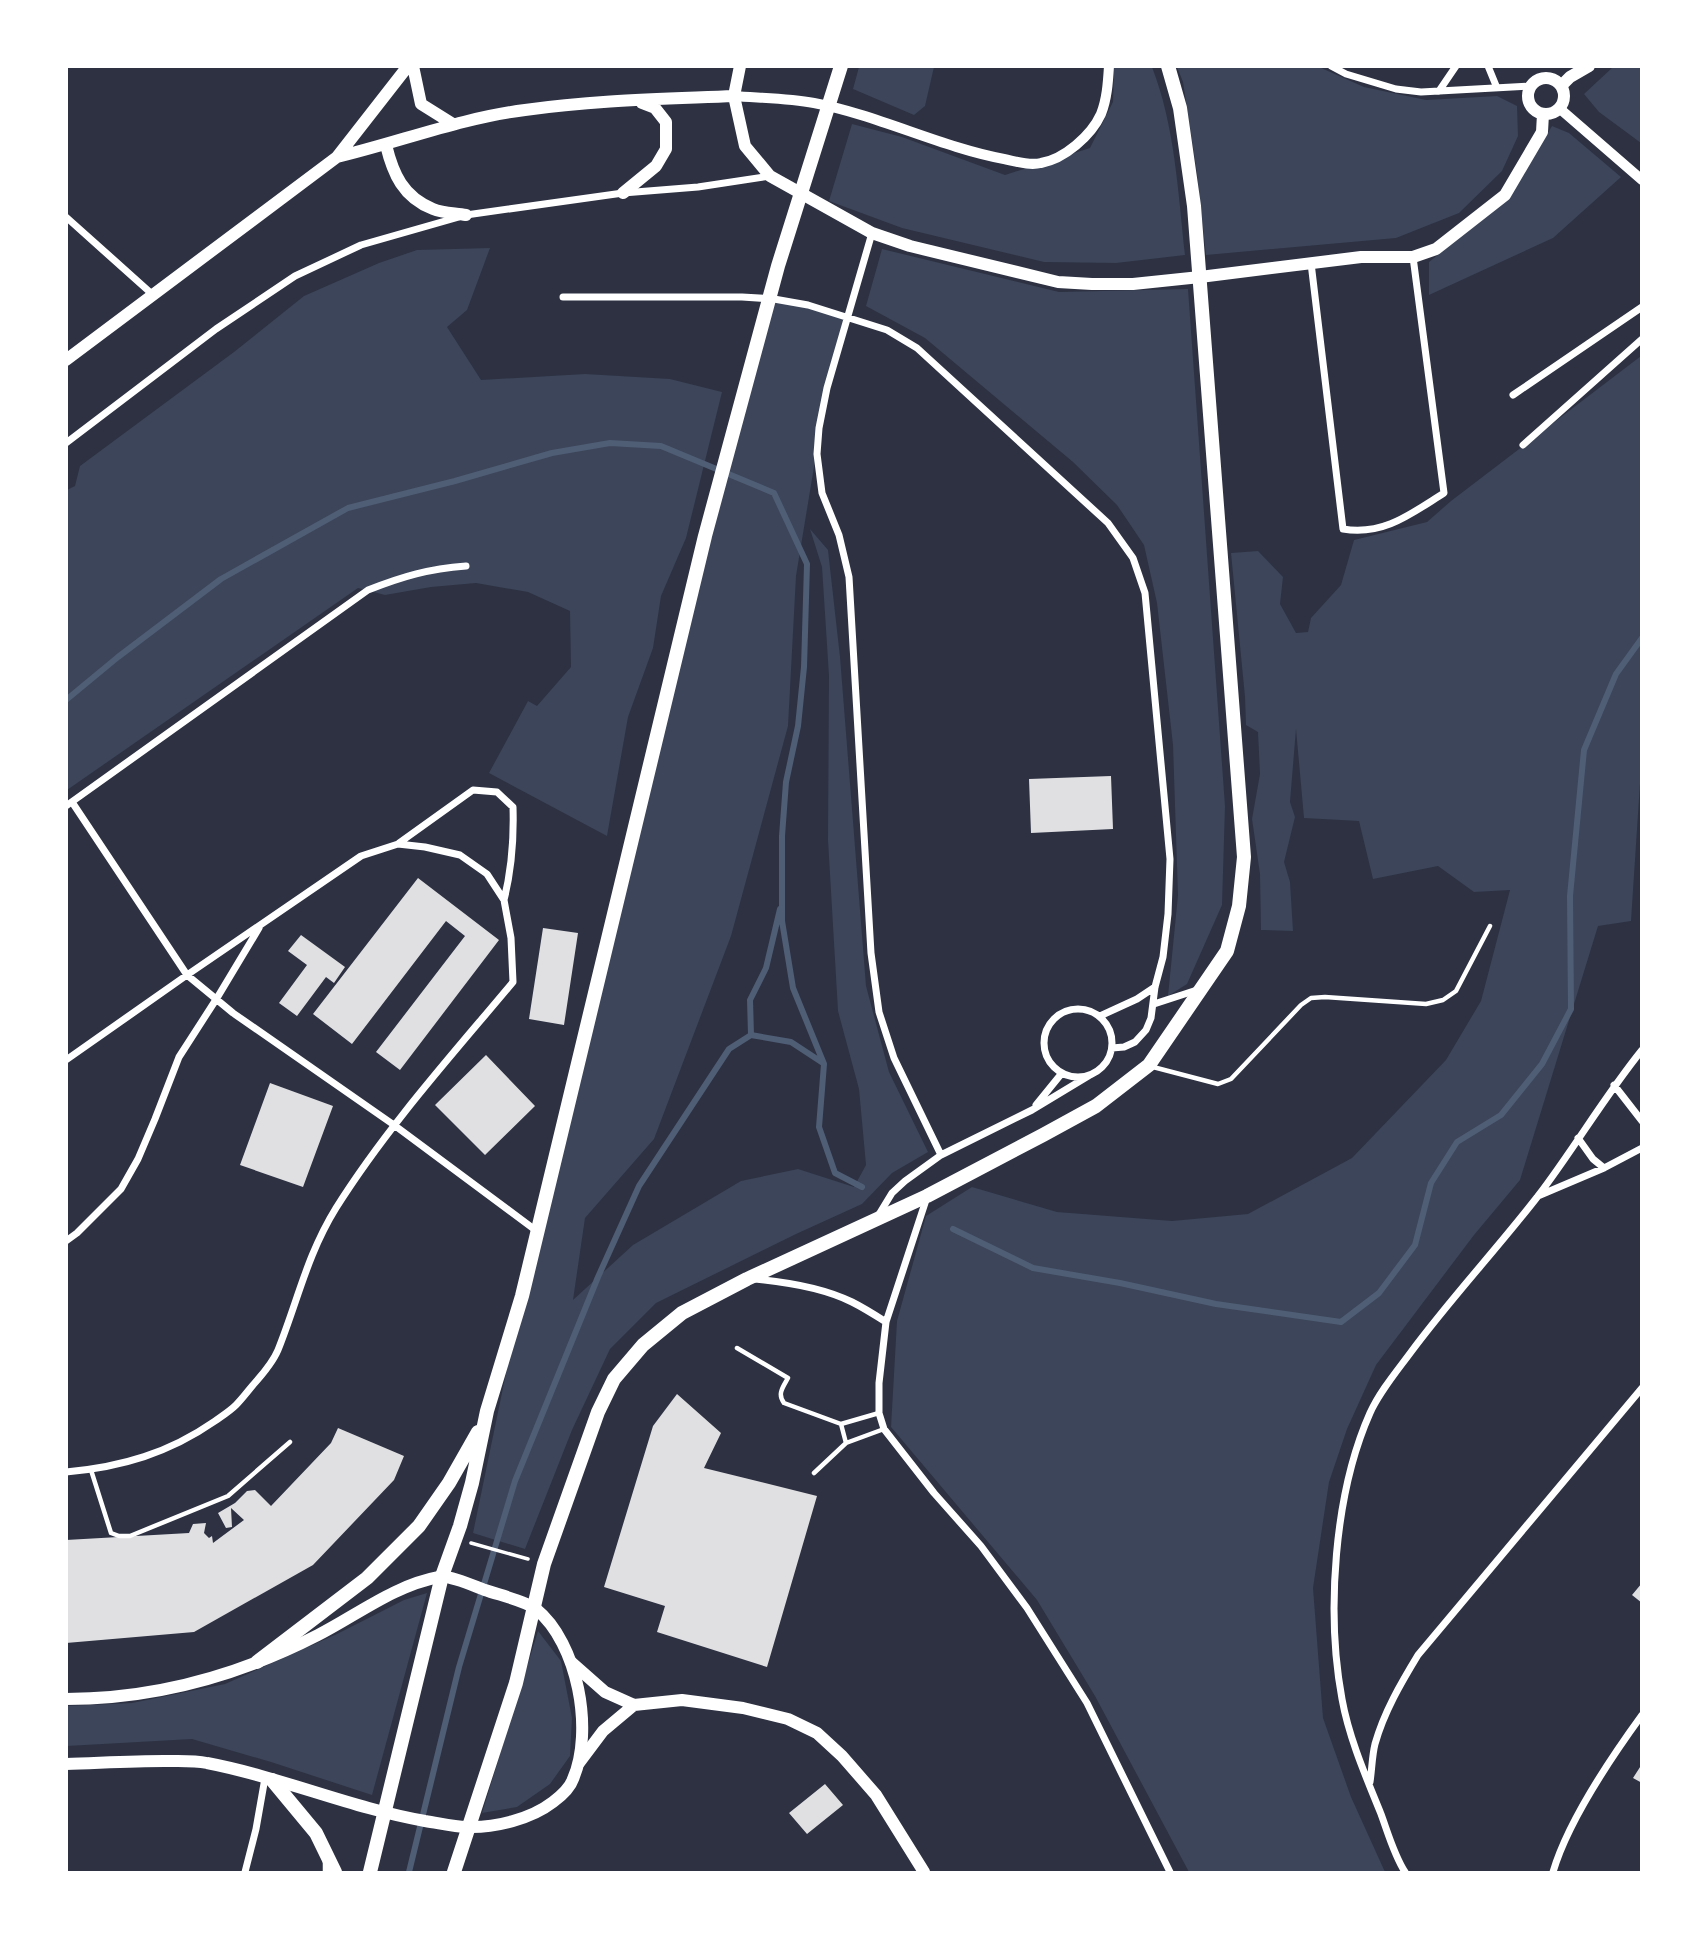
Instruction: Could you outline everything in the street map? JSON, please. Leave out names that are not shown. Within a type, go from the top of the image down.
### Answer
[{"type":"highway","points":[[370,1872],[393,1815],[442,1576],[472,1483],[487,1411],[522,1296],[705,536],[778,266],[841,66]]},
{"type":"highway","points":[[454,1872],[461,1827],[516,1683],[544,1564],[598,1412],[614,1379],[643,1345],[682,1313],[747,1279],[927,1196],[1096,1106],[1149,1065],[1227,951],[1239,906],[1244,857],[1194,206],[1180,108],[1168,66]]},
{"type":"highway","points":[[257,1662],[367,1578],[419,1526],[449,1483],[487,1411]]},
{"type":"highway","points":[[268,1779],[316,1833],[335,1872]]},
{"type":"main road","points":[[410,66],[421,104],[453,124]]},
{"type":"main road","points":[[66,360],[337,158],[410,66]]},
{"type":"main road","points":[[740,66],[734,96],[745,146],[770,176],[872,233],[922,249],[1058,282],[1133,284],[1361,257],[1413,257],[1436,249],[1505,195],[1542,132],[1543,114]]},
{"type":"main road","points":[[1561,86],[1589,66]]},
{"type":"main road","points":[[1546,78],[1561,86],[1564,97],[1555,112],[1543,114],[1530,103],[1528,97],[1531,86],[1540,79],[1546,78]]},
{"type":"main road","points":[[337,158],[453,124],[523,110],[635,100],[734,96]]},
{"type":"main road","points":[[623,193],[656,166],[666,149],[666,122],[655,108],[635,100]]},
{"type":"main road","points":[[386,145],[392,168],[408,195],[434,209],[466,215]]},
{"type":"main road","points":[[66,1699],[153,1692],[202,1681],[257,1662],[322,1633],[394,1593],[442,1576],[535,1607],[552,1627],[571,1662],[582,1703],[579,1763],[572,1783],[542,1811],[496,1824],[461,1827],[393,1815],[206,1763],[190,1761],[66,1765]]},
{"type":"main road","points":[[571,1662],[606,1692],[634,1705],[682,1700],[743,1708],[788,1719],[817,1732],[876,1795],[924,1872]]},
{"type":"main road","points":[[579,1763],[603,1731],[634,1705]]},
{"type":"street","points":[[734,96],[814,102],[989,156],[1039,164],[1069,151],[1093,127],[1104,104],[1109,66]]},
{"type":"street","points":[[1331,66],[1346,74],[1396,89],[1421,92],[1531,86]]},
{"type":"street","points":[[1439,91],[1456,66]]},
{"type":"street","points":[[1488,66],[1497,88]]},
{"type":"street","points":[[1559,108],[1642,180]]},
{"type":"street","points":[[66,443],[216,329],[295,276],[361,245],[466,215],[770,176]]},
{"type":"street","points":[[66,217],[152,294]]},
{"type":"street","points":[[872,233],[827,388],[817,454],[821,493],[839,535],[849,577],[871,953],[878,1012],[894,1058],[941,1155]]},
{"type":"street","points":[[1311,263],[1343,529],[1357,532],[1375,530],[1406,517],[1444,493],[1413,257]]},
{"type":"street","points":[[563,298],[742,296],[774,299],[808,305],[887,330],[918,348],[1108,523],[1133,558],[1144,593],[1170,859],[1168,914],[1154,1004],[1146,1030],[1135,1042],[1112,1048]]},
{"type":"street","points":[[1513,395],[1642,307]]},
{"type":"street","points":[[1523,445],[1642,340]]},
{"type":"street","points":[[466,566],[430,569],[368,590],[69,804],[187,975],[233,1013],[394,1125],[538,1232]]},
{"type":"street","points":[[66,1060],[361,856],[398,844],[473,790],[497,792],[513,807],[514,840],[504,900]]},
{"type":"street","points":[[66,1472],[133,1462],[195,1435],[235,1406],[276,1353],[321,1233],[358,1175],[394,1125],[513,982],[511,938],[504,900],[487,874],[460,855],[425,846],[398,844]]},
{"type":"street","points":[[66,1241],[121,1189],[138,1159],[179,1057],[261,924]]},
{"type":"street","points":[[1100,1016],[1137,999],[1155,987]]},
{"type":"street","points":[[1154,1004],[1200,989]]},
{"type":"street","points":[[876,1220],[892,1193],[941,1155],[1032,1110],[1100,1069],[1112,1048],[1112,1036],[1107,1025],[1100,1016],[1084,1009],[1063,1012],[1053,1019],[1044,1038],[1044,1049],[1049,1061],[1062,1073],[1073,1077],[1090,1074]]},
{"type":"street","points":[[1405,1872],[1369,1786],[1342,1701],[1337,1661],[1333,1591],[1344,1503],[1358,1443],[1371,1411],[1392,1377],[1424,1333],[1538,1196],[1614,1085],[1642,1050]]},
{"type":"street","points":[[1032,1110],[1062,1073]]},
{"type":"street","points":[[1614,1085],[1642,1121]]},
{"type":"street","points":[[1578,1138],[1592,1159],[1604,1168]]},
{"type":"street","points":[[1538,1196],[1604,1168],[1642,1148]]},
{"type":"street","points":[[927,1196],[886,1322],[879,1383],[879,1413],[884,1429],[934,1493],[981,1546],[1033,1619],[1087,1703],[1170,1872]]},
{"type":"street","points":[[747,1279],[773,1280],[830,1293],[852,1302],[886,1322]]},
{"type":"street","points":[[1369,1786],[1375,1745],[1385,1715],[1418,1655],[1642,1388]]},
{"type":"street","points":[[1553,1872],[1582,1805],[1642,1715]]},
{"type":"street","points":[[245,1872],[268,1779]]},
{"type":"lane","points":[[1149,1065],[1218,1084],[1231,1079],[1301,1005],[1311,998],[1426,1004],[1443,1000],[1456,991],[1490,926]]},
{"type":"lane","points":[[737,1348],[788,1378],[780,1391],[780,1398],[784,1403],[841,1424],[879,1413]]},
{"type":"lane","points":[[841,1424],[846,1443]]},
{"type":"lane","points":[[814,1473],[846,1443],[884,1429]]},
{"type":"lane","points":[[91,1470],[111,1533],[130,1536],[228,1496],[290,1442]]},
{"type":"lane","points":[[325,1872],[326,1851]]},
{"type":"path","points":[[456,1539],[544,1564]]},
{"type":"shaded area","points":[[859,67],[934,67],[925,106],[914,115],[853,89]]},
{"type":"shaded area","points":[[1114,67],[1152,67],[1171,136],[1185,255],[1116,263],[1044,262],[902,228],[829,201],[852,124],[902,137],[1005,175],[1090,148],[1113,102]]},
{"type":"shaded area","points":[[1177,67],[1319,67],[1364,87],[1426,100],[1497,96],[1517,106],[1518,136],[1502,171],[1459,213],[1396,238],[1206,255],[1183,82]]},
{"type":"shaded area","points":[[1613,67],[1641,67],[1641,143],[1599,112],[1584,94]]},
{"type":"shaded area","points":[[1552,126],[1569,133],[1621,177],[1553,238],[1429,295],[1429,262],[1510,197]]},
{"type":"shaded area","points":[[490,248],[467,310],[447,327],[481,380],[585,374],[670,379],[722,392],[686,538],[661,596],[653,648],[628,717],[607,836],[489,773],[528,701],[537,706],[571,667],[570,611],[528,592],[476,583],[385,595],[358,588],[67,790],[67,490],[75,486],[80,466],[234,352],[304,296],[379,263],[417,250]]},
{"type":"shaded area","points":[[882,249],[1059,292],[1188,289],[1225,806],[1222,905],[1187,984],[1168,996],[1178,895],[1173,745],[1157,603],[1144,545],[1117,505],[1073,462],[925,338],[866,306]]},
{"type":"shaded area","points":[[774,299],[846,317],[827,388],[796,576],[788,726],[731,936],[654,1139],[585,1218],[573,1300],[633,1245],[741,1181],[798,1169],[854,1187],[866,1165],[859,1089],[838,1011],[828,840],[829,676],[822,567],[810,529],[828,550],[840,657],[866,986],[889,1072],[928,1152],[892,1173],[862,1204],[656,1303],[610,1349],[572,1430],[525,1549],[473,1533],[522,1296],[705,536]]},
{"type":"shaded area","points":[[1641,356],[1642,753],[1631,921],[1598,926],[1520,1180],[1474,1235],[1376,1365],[1347,1429],[1329,1482],[1313,1588],[1323,1718],[1351,1797],[1385,1872],[1189,1872],[1095,1696],[1037,1600],[891,1427],[897,1321],[926,1216],[972,1187],[1057,1212],[1172,1221],[1248,1214],[1352,1158],[1446,1060],[1481,1001],[1510,890],[1474,892],[1438,866],[1373,879],[1359,821],[1304,818],[1296,729],[1290,802],[1295,817],[1284,862],[1290,882],[1293,931],[1261,930],[1260,874],[1252,819],[1260,774],[1258,732],[1246,725],[1231,553],[1258,551],[1283,577],[1280,604],[1296,633],[1308,632],[1311,618],[1341,585],[1354,540],[1427,522]]},
{"type":"shaded area","points":[[427,1593],[372,1795],[192,1739],[67,1746],[67,1706],[132,1703],[225,1684],[337,1634],[404,1600]]},
{"type":"shaded area","points":[[538,1631],[561,1661],[572,1718],[570,1756],[550,1784],[517,1807],[482,1813]]},
{"type":"building","points":[[1111,776],[1113,829],[1031,833],[1029,779]]},
{"type":"building","points":[[418,878],[499,940],[400,1070],[376,1052],[465,936],[446,921],[352,1044],[313,1014]]},
{"type":"building","points":[[543,928],[578,933],[564,1025],[529,1019]]},
{"type":"building","points":[[301,935],[345,967],[334,983],[326,977],[297,1016],[279,1003],[307,965],[288,951]]},
{"type":"building","points":[[486,1055],[535,1106],[485,1155],[435,1105]]},
{"type":"building","points":[[270,1083],[333,1106],[303,1187],[240,1165]]},
{"type":"building","points":[[677,1394],[721,1433],[704,1468],[817,1496],[767,1667],[657,1632],[665,1606],[604,1587],[653,1426]]},
{"type":"building","points":[[338,1428],[404,1456],[394,1480],[313,1565],[194,1632],[66,1643],[66,1540],[189,1533],[193,1524],[206,1523],[204,1533],[209,1538],[212,1536],[213,1543],[244,1520],[231,1508],[232,1527],[226,1528],[218,1513],[235,1503],[247,1491],[255,1490],[271,1506],[331,1443]]},
{"type":"building","points":[[1642,1583],[1642,1603],[1632,1595]]},
{"type":"building","points":[[1642,1764],[1642,1783],[1633,1778]]},
{"type":"building","points":[[825,1784],[843,1805],[807,1834],[789,1813]]},
{"type":"waterway","points":[[66,700],[221,579],[348,508],[552,453],[610,443],[661,446],[774,493],[807,564],[804,667],[798,726],[786,782],[782,836],[782,921],[793,988],[824,1064],[819,1127],[835,1173],[862,1187]]},
{"type":"waterway","points":[[953,1229],[1033,1268],[1216,1304],[1341,1322],[1379,1293],[1415,1245],[1431,1183],[1457,1142],[1501,1115],[1542,1064],[1571,1009],[1570,896],[1584,750],[1616,674],[1642,638]]},
{"type":"waterway","points":[[751,1035],[750,1000],[766,968],[780,909]]},
{"type":"waterway","points":[[409,1872],[459,1667],[515,1481],[598,1277],[639,1186],[729,1049],[751,1035],[791,1042],[823,1063]]}]
